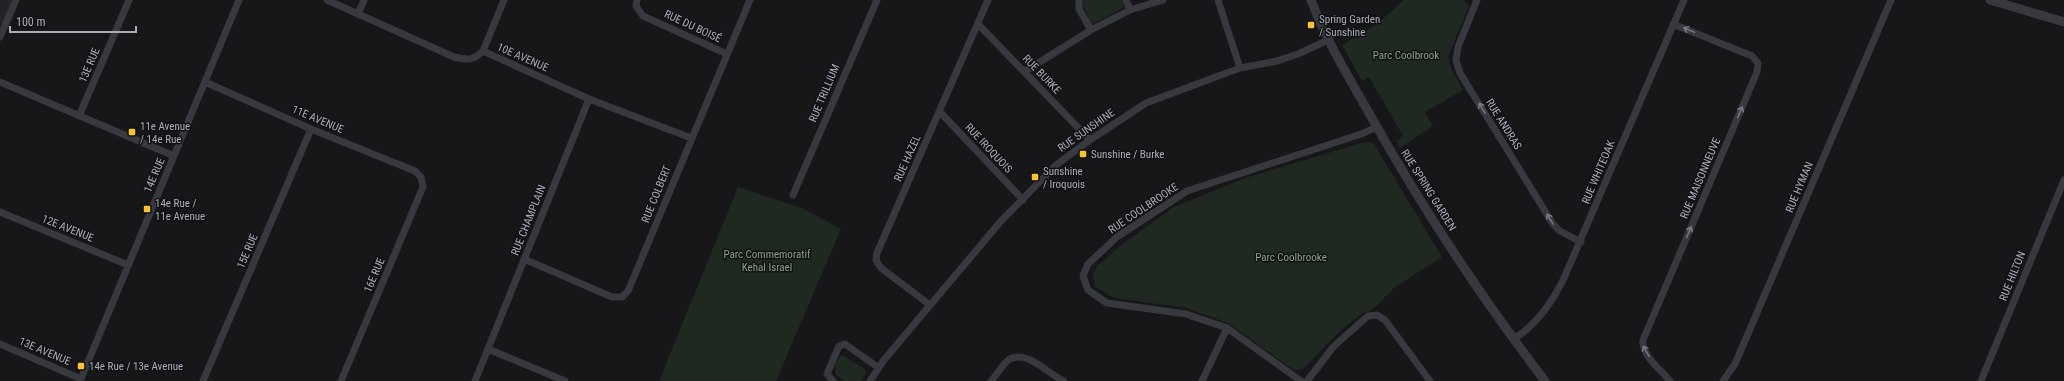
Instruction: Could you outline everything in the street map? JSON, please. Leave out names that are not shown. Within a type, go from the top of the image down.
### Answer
[{"type":"street","points":[[0,37],[16,0]]},
{"type":"street","name":"13E RUE","points":[[79,116],[129,0]]},
{"type":"street","name":"14E RUE","points":[[80,380],[239,0]]},
{"type":"street","name":"10E AVENUE","points":[[327,0],[454,57],[469,61],[478,57],[483,51],[589,99],[691,138]]},
{"type":"street","points":[[358,14],[364,0]]},
{"type":"street","points":[[483,51],[504,0]]},
{"type":"street","name":"RUE DU BOISÉ","points":[[636,0],[636,6],[643,16],[728,54]]},
{"type":"street","name":"RUE COLBERT","points":[[524,259],[612,297],[622,297],[628,291],[750,0]]},
{"type":"street","name":"RUE TRILLIUM","points":[[792,195],[877,0]]},
{"type":"street","name":"RUE HAZEL","points":[[930,305],[881,268],[876,260],[877,253],[988,0]]},
{"type":"street","points":[[1079,0],[1079,9],[1091,30]]},
{"type":"street","points":[[1126,0],[1130,10]]},
{"type":"street","points":[[1024,72],[1091,30],[1130,10],[1163,0]]},
{"type":"street","points":[[1218,0],[1240,68]]},
{"type":"street","name":"RUE SPRING GARDEN","points":[[1311,0],[1328,40],[1377,127],[1450,246],[1545,381]]},
{"type":"street","name":"RUE ANDRAS","points":[[1477,0],[1458,47],[1456,60],[1460,73],[1553,224],[1560,231],[1581,242]]},
{"type":"street","name":"RUE WHITEOAK","points":[[1514,339],[1532,325],[1552,300],[1569,270],[1684,0]]},
{"type":"street","name":"RUE HYMAN","points":[[1723,381],[1735,364],[1891,0]]},
{"type":"street","points":[[1990,0],[2064,22]]},
{"type":"street","name":"RUE BURKE","points":[[978,24],[1090,140]]},
{"type":"street","name":"RUE MAISONNEUVE","points":[[1670,381],[1645,353],[1642,346],[1643,340],[1757,72],[1758,63],[1752,56],[1673,24]]},
{"type":"street","name":"RUE SUNSHINE","points":[[870,381],[930,305],[1001,221],[1056,165],[1090,140],[1146,103],[1240,68],[1277,61],[1328,40]]},
{"type":"street","points":[[0,82],[174,156]]},
{"type":"street","name":"11E AVENUE","points":[[205,82],[311,129],[415,171],[421,177]]},
{"type":"street","name":"RUE CHAMPLAIN","points":[[475,381],[589,99]]},
{"type":"street","name":"RUE IROQUOIS","points":[[940,112],[1023,200]]},
{"type":"street","name":"RUE COOLBROOKE","points":[[1301,381],[1226,328],[1186,314],[1107,303],[1088,290],[1083,276],[1088,264],[1117,237],[1188,190],[1361,134],[1377,127]]},
{"type":"street","name":"15E RUE","points":[[203,381],[311,129]]},
{"type":"street","name":"16E RUE","points":[[341,381],[423,187],[421,177]]},
{"type":"street","name":"RUE HILTON","points":[[1981,381],[2064,180]]},
{"type":"street","name":"12E AVENUE","points":[[0,212],[128,265]]},
{"type":"street","points":[[1307,381],[1334,346],[1368,316],[1377,315],[1386,320],[1430,381]]},
{"type":"street","points":[[1202,381],[1226,328]]},
{"type":"street","name":"13E AVENUE","points":[[0,344],[80,380]]},
{"type":"street","points":[[833,381],[827,374],[839,346],[845,344],[879,368]]},
{"type":"street","points":[[488,349],[565,381]]},
{"type":"street","points":[[992,381],[1010,360],[1020,357],[1030,360],[1064,381]]},
{"type":"shaded area","points":[[0,0],[16,0],[0,37]]},
{"type":"green space","points":[[1083,0],[1122,0],[1125,7],[1091,25],[1084,8]]},
{"type":"green space","name":"Parc Coolbrook","points":[[1404,0],[1464,0],[1469,6],[1448,57],[1451,69],[1463,90],[1425,112],[1433,126],[1400,148],[1396,141],[1403,136],[1369,77],[1362,81],[1342,45],[1377,24]]},
{"type":"green space","name":"Parc Coolbrooke","points":[[1370,142],[1374,144],[1442,257],[1394,288],[1372,310],[1363,313],[1342,329],[1303,369],[1294,370],[1228,323],[1186,308],[1114,298],[1095,287],[1093,275],[1097,266],[1124,243],[1174,207],[1245,178],[1361,143]]},
{"type":"green space","name":"Parc Commemoratif Kehal Israel","points":[[738,187],[802,208],[841,229],[776,381],[659,381]]},
{"type":"green space","points":[[842,355],[865,369],[866,373],[861,381],[844,381],[835,374],[837,361]]},
{"type":"place","name":"Spring Garden / Sunshine","points":[[1311,25]]},
{"type":"place","name":"11e Avenue / 14e Rue","points":[[132,132]]},
{"type":"place","name":"Sunshine / Burke","points":[[1083,154]]},
{"type":"place","name":"Sunshine / Iroquois","points":[[1035,177]]},
{"type":"place","name":"14e Rue / 11e Avenue","points":[[147,209]]},
{"type":"place","name":"14e Rue / 13e Avenue","points":[[81,366]]}]
